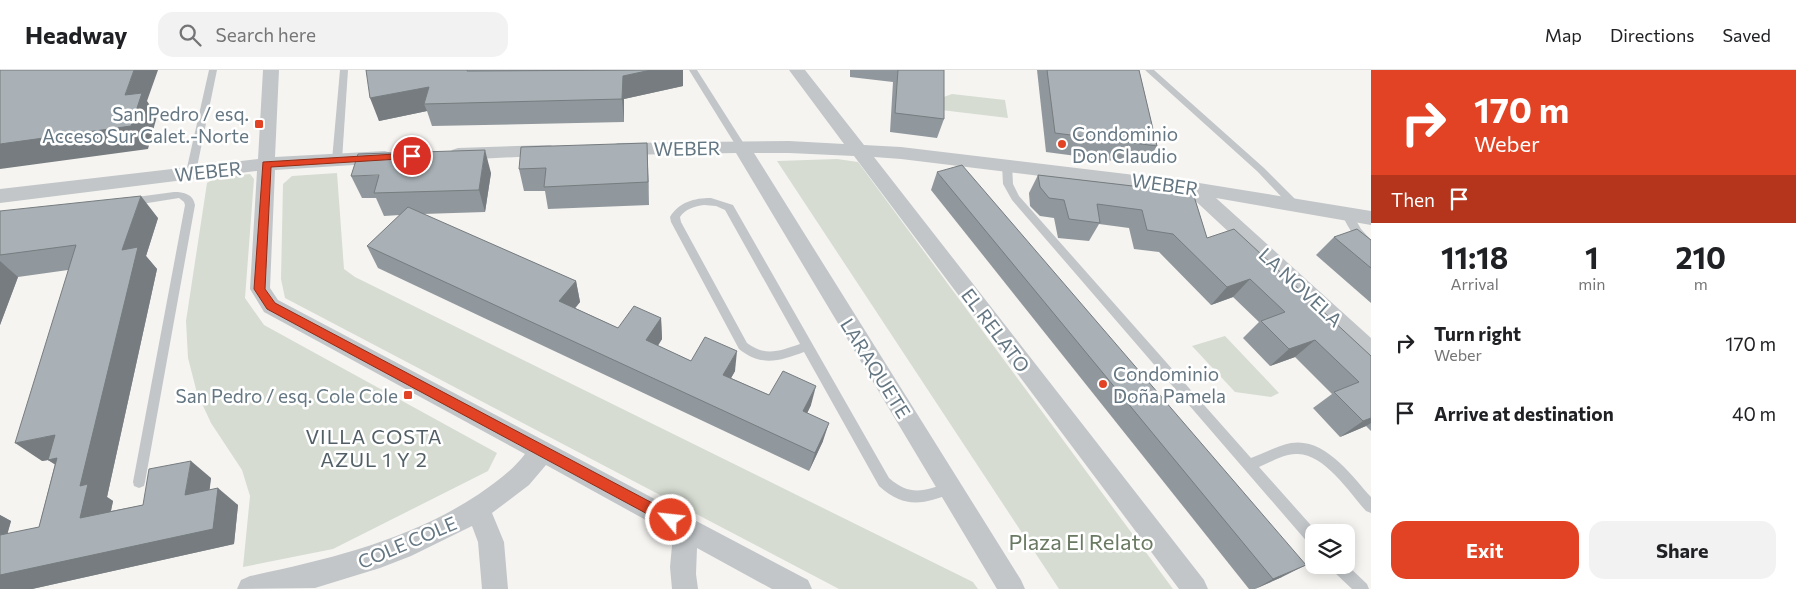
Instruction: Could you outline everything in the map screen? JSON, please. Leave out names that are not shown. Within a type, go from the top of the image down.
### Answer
[{"type":"street","points":[[271,70],[260,289],[271,306],[799,589]]},
{"type":"street","name":"EL RELATO","points":[[797,70],[1195,589]]},
{"type":"street","name":"WEBER","points":[[604,150],[741,147],[858,149],[1193,188],[1371,218]]},
{"type":"street","name":"LARAQUETE","points":[[741,147],[1012,589]]},
{"type":"street","points":[[440,154],[566,151]]},
{"type":"street","name":"WEBER","points":[[0,196],[266,164],[403,156]]},
{"type":"street","name":"LA NOVELA","points":[[1193,188],[1371,351]]},
{"type":"street","points":[[1232,224],[1236,210],[1247,201],[1255,198]]},
{"type":"street","name":"COLE COLE","points":[[250,589],[312,582],[376,558],[454,524],[478,510],[523,475],[542,452]]},
{"type":"street","points":[[478,510],[490,542],[495,589]]},
{"type":"street","points":[[685,589],[683,582],[684,548],[687,528]]},
{"type":"lane","points":[[190,172],[213,70]]},
{"type":"lane","points":[[337,160],[344,70]]},
{"type":"lane","points":[[693,70],[741,147]]},
{"type":"lane","points":[[1149,70],[1261,170],[1294,204]]},
{"type":"lane","points":[[1007,165],[1008,184],[1015,198],[1305,529]]},
{"type":"lane","points":[[116,203],[181,195],[189,200],[190,205],[139,482]]},
{"type":"lane","points":[[807,346],[769,358],[757,356],[743,346],[676,222],[675,217],[679,210],[712,201],[719,202],[729,208],[884,482],[893,491],[905,497],[918,498],[950,488]]},
{"type":"lane","points":[[1346,213],[1358,232],[1371,246]]},
{"type":"lane","points":[[1249,465],[1291,449],[1314,451],[1328,461],[1371,507]]},
{"type":"lane","points":[[1346,574],[1362,589]]},
{"type":"green space","points":[[952,94],[1005,100],[1008,118],[916,107]]},
{"type":"green space","name":"Plaza El Relato","points":[[837,159],[858,162],[1173,589],[1059,589],[777,161]]},
{"type":"green space","points":[[337,173],[344,269],[355,277],[973,582],[978,589],[839,589],[285,298],[281,279],[283,184],[292,176]]},
{"type":"green space","points":[[250,174],[254,179],[245,298],[264,325],[497,453],[488,471],[333,549],[243,567],[250,496],[242,470],[211,423],[197,393],[188,358],[186,321],[207,183],[216,178]]},
{"type":"green space","points":[[1225,336],[1279,393],[1271,397],[1235,392],[1192,346]]},
{"type":"building","points":[[0,70],[134,70],[125,95],[142,93],[131,126],[0,144]]},
{"type":"building","points":[[366,70],[651,70],[623,76],[622,99],[424,104],[429,87],[370,98]]},
{"type":"building","points":[[898,70],[944,70],[944,119],[895,113]]},
{"type":"building","points":[[1047,70],[1139,70],[1157,146],[1055,133]]},
{"type":"building","points":[[647,143],[648,182],[544,187],[546,168],[519,169],[521,147]]},
{"type":"building","points":[[485,150],[479,190],[374,193],[379,175],[351,176],[358,154]]},
{"type":"building","points":[[962,165],[1305,565],[1273,579],[937,172]]},
{"type":"building","points":[[1038,175],[1193,193],[1207,238],[1234,229],[1371,356],[1371,418],[1363,421],[1334,392],[1359,382],[1315,340],[1289,349],[1261,321],[1285,312],[1250,279],[1227,287],[1173,234],[1147,230],[1142,210],[1097,204],[1100,223],[1069,219],[1064,200],[1049,198],[1040,187]]},
{"type":"building","points":[[141,196],[122,250],[138,247],[80,486],[88,484],[80,518],[143,505],[149,469],[191,461],[185,495],[218,488],[213,529],[0,575],[0,535],[39,527],[57,458],[48,460],[55,435],[15,443],[76,245],[0,255],[0,211]]},
{"type":"building","points":[[408,207],[576,281],[559,301],[618,328],[634,306],[661,318],[646,340],[691,361],[705,337],[737,351],[723,375],[769,395],[783,371],[816,386],[803,411],[829,423],[815,453],[367,246]]},
{"type":"building","points":[[1357,229],[1371,240],[1371,268],[1334,237]]},
{"type":"place","name":"San Pedro / esq. Acceso Sur Calet.-Norte","points":[[259,124]]},
{"type":"place","name":"Condominio Don Claudio","points":[[1062,144]]},
{"type":"place","name":"Condominio Doña Pamela","points":[[1103,384]]},
{"type":"place","name":"San Pedro / esq. Cole Cole","points":[[408,395]]},
{"type":"district","name":"VILLA COSTA AZUL 1 Y 2","points":[[374,448]]},
{"type":"route","points":[[412,156],[266,164],[260,257],[260,289],[271,306],[671,520]]}]
